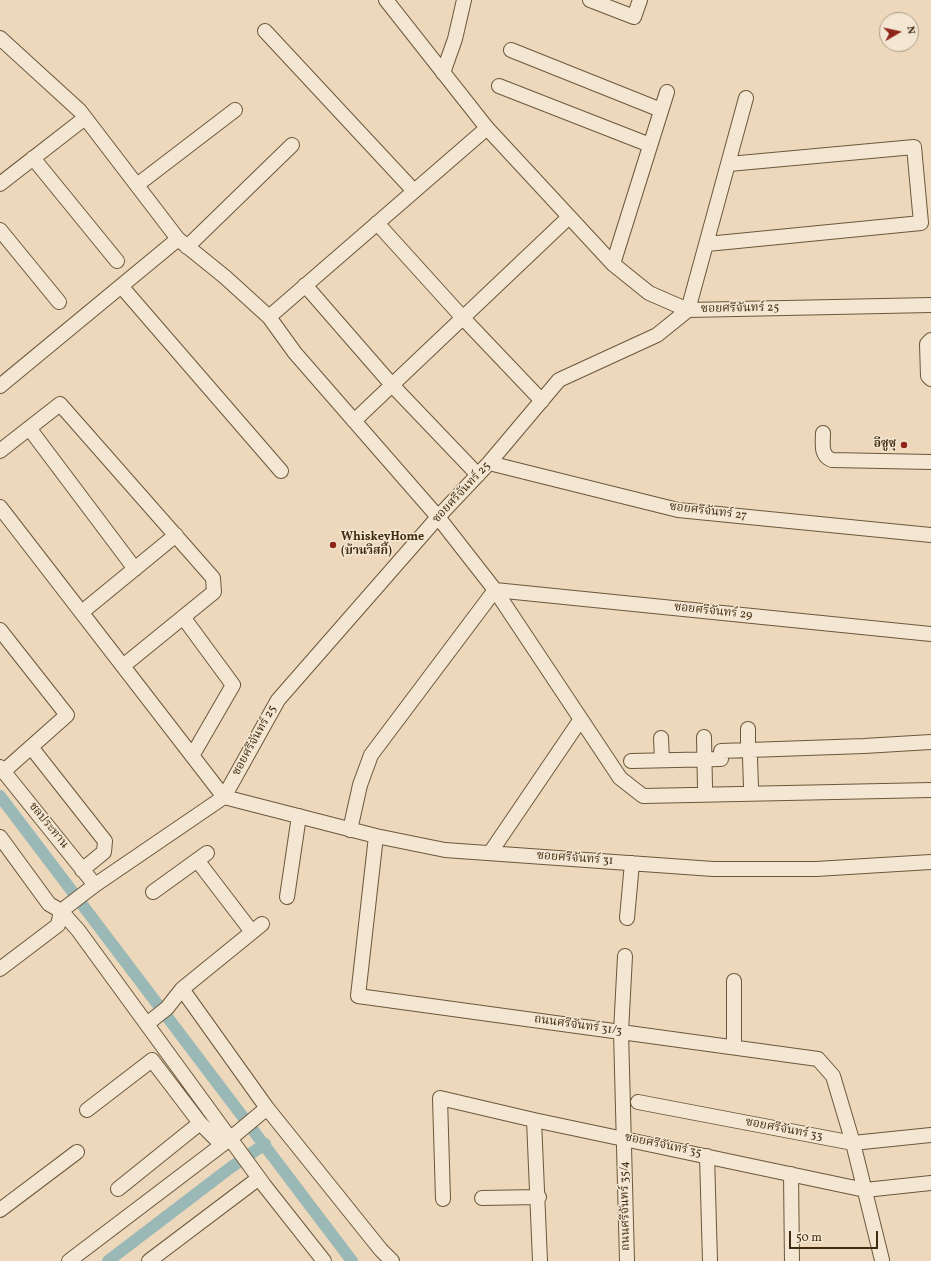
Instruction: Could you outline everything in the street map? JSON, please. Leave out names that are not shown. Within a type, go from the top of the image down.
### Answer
[{"type":"street","points":[[386,0],[487,128],[613,264],[649,293],[688,310],[746,98]]},
{"type":"street","points":[[443,73],[455,39],[464,0]]},
{"type":"street","points":[[590,0],[634,17],[640,0]]},
{"type":"street","points":[[265,31],[414,191]]},
{"type":"street","points":[[0,38],[80,112],[183,243],[269,317],[295,353],[438,517],[495,590],[620,778],[643,796],[931,790]]},
{"type":"street","points":[[511,50],[661,110]]},
{"type":"street","points":[[499,86],[650,145]]},
{"type":"street","points":[[613,264],[667,92]]},
{"type":"street","points":[[137,185],[235,110]]},
{"type":"street","points":[[0,184],[85,118]]},
{"type":"street","points":[[269,317],[487,128]]},
{"type":"street","points":[[0,386],[121,286],[183,243],[292,145]]},
{"type":"street","points":[[707,244],[921,224],[925,204],[914,147],[729,164]]},
{"type":"street","points":[[33,158],[117,261]]},
{"type":"street","points":[[354,421],[569,216]]},
{"type":"street","points":[[377,223],[463,318],[542,401]]},
{"type":"street","points":[[0,230],[59,302]]},
{"type":"street","points":[[305,285],[392,385],[478,476]]},
{"type":"street","points":[[121,286],[281,471]]},
{"type":"street","name":"ซอยศรีจันทร์ 25","points":[[66,909],[95,885],[224,797],[278,700],[438,517],[478,476],[559,380],[657,335],[688,310],[931,305]]},
{"type":"street","points":[[931,340],[927,344],[928,376],[931,379]]},
{"type":"street","points":[[0,451],[60,404],[213,578],[214,592],[123,666]]},
{"type":"street","points":[[29,428],[135,569]]},
{"type":"street","points":[[823,433],[824,454],[827,458],[832,460],[931,462]]},
{"type":"street","name":"ซอยศรีจันทร์ 27","points":[[489,463],[678,510],[931,535]]},
{"type":"street","points":[[0,507],[224,797]]},
{"type":"street","points":[[82,612],[176,535]]},
{"type":"street","points":[[350,830],[360,785],[371,755],[495,590]]},
{"type":"street","name":"ซอยศรีจันทร์ 29","points":[[495,590],[931,634]]},
{"type":"street","points":[[183,617],[233,685],[192,756]]},
{"type":"street","points":[[0,630],[67,715],[31,747],[2,769]]},
{"type":"street","points":[[490,853],[581,719]]},
{"type":"street","points":[[748,729],[751,787]]},
{"type":"street","points":[[704,737],[705,787]]},
{"type":"street","points":[[661,738],[662,760]]},
{"type":"street","points":[[730,758],[749,754],[931,742]]},
{"type":"street","points":[[31,747],[105,841],[104,852],[82,870]]},
{"type":"street","points":[[631,761],[721,759],[721,751],[749,754],[864,756],[931,752]]},
{"type":"street","name":"ชลประทาน","points":[[2,769],[95,885]]},
{"type":"street","name":"ซอยศรีจันทร์ 31","points":[[224,797],[350,830],[445,850],[713,869],[816,869],[931,862]]},
{"type":"street","points":[[287,896],[299,816]]},
{"type":"street","name":"ถนนศรีจันทร์ 31/3","points":[[376,836],[358,996],[734,1046],[818,1059],[833,1076],[853,1143],[882,1260]]},
{"type":"street","points":[[0,837],[49,904],[66,909],[78,930],[149,1022],[230,1144],[255,1173],[324,1261]]},
{"type":"street","points":[[149,1022],[167,1008],[182,989],[257,928],[202,856],[153,892]]},
{"type":"street","points":[[627,918],[632,863]]},
{"type":"street","points":[[0,969],[58,925],[66,909]]},
{"type":"street","name":"ถนนศรีจันทร์ 35/4","points":[[625,956],[622,1032],[627,1261]]},
{"type":"street","points":[[734,981],[734,1046]]},
{"type":"street","points":[[182,989],[267,1108],[381,1250],[392,1261]]},
{"type":"street","points":[[87,1110],[152,1060],[200,1123],[230,1144]]},
{"type":"street","name":"ซอยศรีจันทร์ 35","points":[[443,1199],[440,1098],[534,1120],[865,1190],[931,1183]]},
{"type":"street","name":"ซอยศรีจันทร์ 33","points":[[638,1102],[853,1143],[931,1135]]},
{"type":"street","points":[[69,1261],[230,1144],[243,1128],[267,1108]]},
{"type":"street","points":[[534,1120],[539,1197],[540,1261]]},
{"type":"street","points":[[118,1189],[200,1123]]},
{"type":"street","points":[[0,1210],[77,1152]]},
{"type":"street","points":[[707,1156],[710,1261]]},
{"type":"street","points":[[150,1261],[255,1173]]},
{"type":"street","points":[[791,1174],[792,1261]]},
{"type":"street","points":[[482,1198],[539,1197]]},
{"type":"waterway","points":[[0,796],[352,1261]]},
{"type":"waterway","points":[[108,1261],[230,1168],[265,1144]]},
{"type":"place","name":"อีซูซุ","points":[[904,445]]},
{"type":"place","name":"WhiskeyHome (บ้านวิสกี้)","points":[[333,545]]}]
